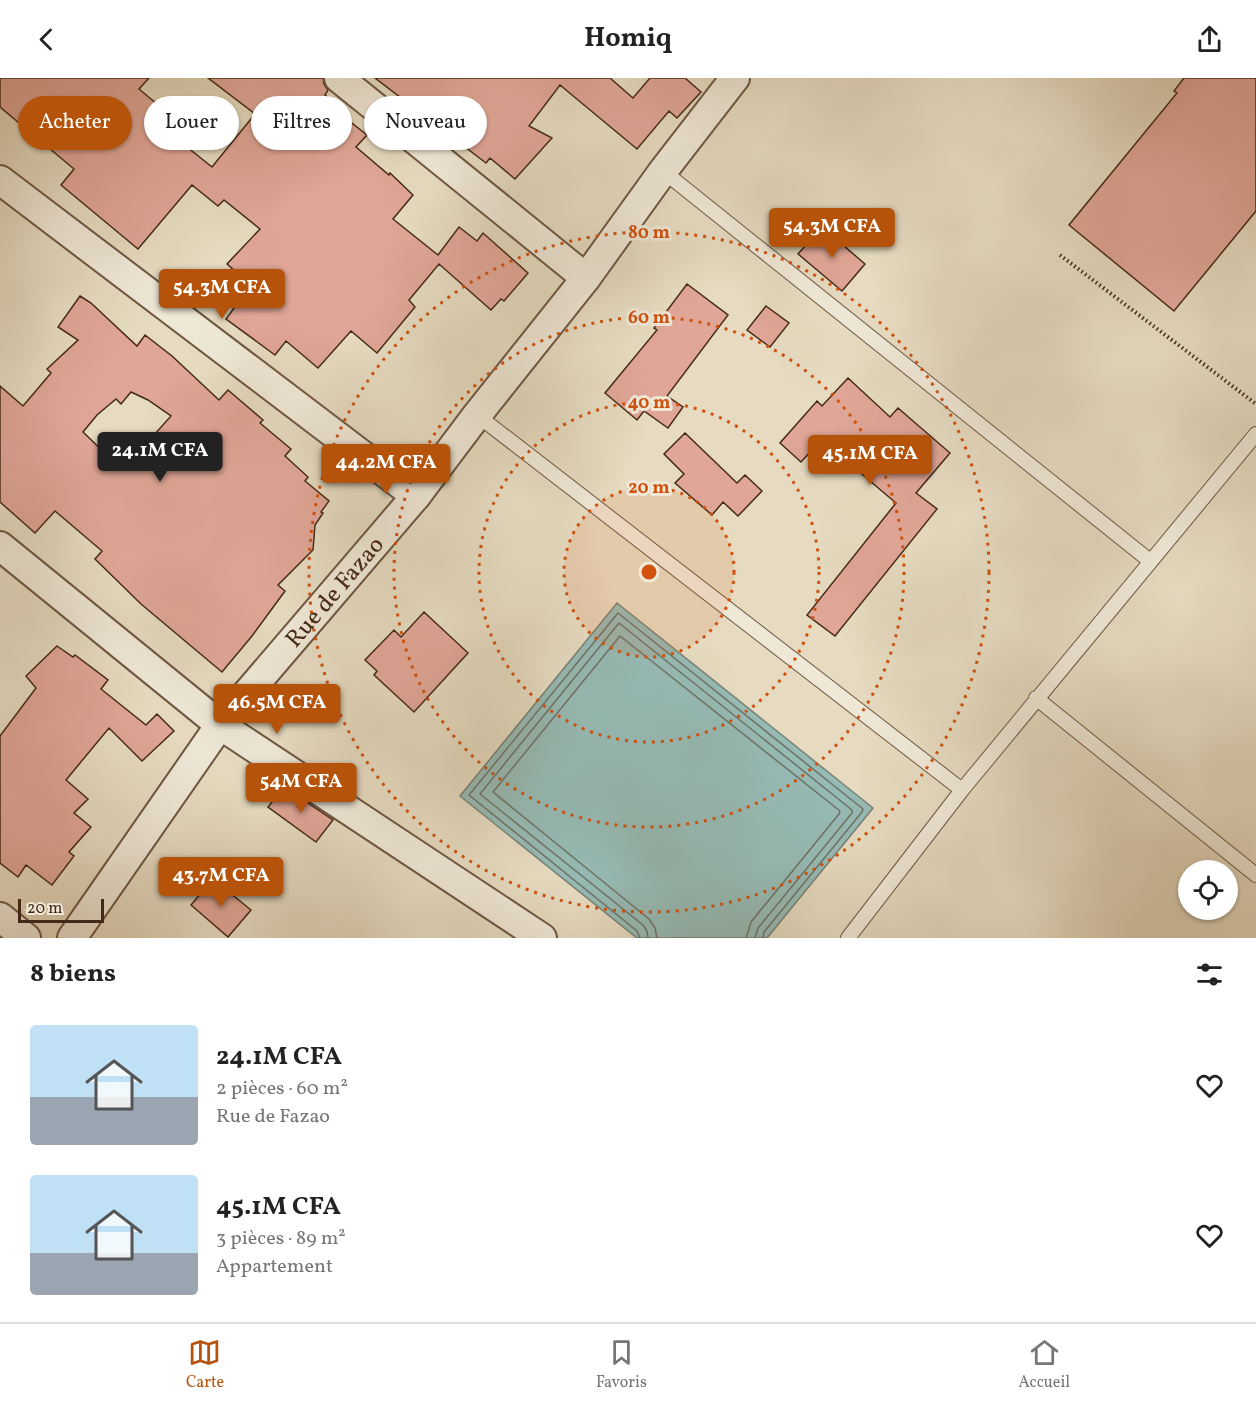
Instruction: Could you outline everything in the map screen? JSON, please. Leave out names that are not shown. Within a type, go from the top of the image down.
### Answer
[{"type":"street","points":[[339,78],[586,278]]},
{"type":"street","name":"Rue de Fazao","points":[[72,938],[220,725],[416,496],[586,278],[663,171],[735,78]]},
{"type":"street","points":[[0,180],[416,496]]},
{"type":"street","points":[[0,546],[220,725],[542,938]]},
{"type":"street","points":[[0,917],[26,938]]},
{"type":"lane","points":[[663,171],[1150,561]]},
{"type":"lane","points":[[477,415],[962,790]]},
{"type":"lane","points":[[848,938],[1036,698],[1256,434]]},
{"type":"lane","points":[[1036,698],[1256,875]]},
{"type":"path","points":[[1060,255],[1256,404]]},
{"type":"water","points":[[617,603],[873,808],[767,938],[637,938],[460,796]]},
{"type":"building","points":[[0,78],[149,78],[139,89],[147,96],[144,96],[144,150],[191,150],[212,167],[226,150],[239,150],[239,134],[251,119],[251,150],[352,150],[352,123],[364,133],[364,138],[356,147],[389,175],[390,173],[413,195],[393,219],[438,255],[459,227],[477,241],[483,233],[528,273],[504,301],[501,299],[491,310],[439,264],[409,300],[415,307],[377,353],[351,331],[318,368],[286,341],[275,355],[226,319],[251,285],[227,264],[260,229],[224,200],[218,206],[192,185],[138,249],[61,185],[74,169],[51,150],[132,150],[132,96],[18,96],[18,122],[0,107]]},
{"type":"building","points":[[208,78],[323,78],[328,90],[325,95],[251,96],[251,111],[239,102],[239,96],[232,96]]},
{"type":"building","points":[[375,78],[610,78],[633,98],[650,78],[685,78],[701,92],[677,118],[669,111],[637,149],[560,85],[529,126],[552,138],[515,179],[490,158],[486,163],[469,150],[487,150],[487,96],[399,96]]},
{"type":"building","points":[[1184,78],[1256,78],[1256,211],[1174,311],[1069,225],[1177,93],[1174,91]]},
{"type":"building","points":[[822,227],[865,264],[842,291],[798,254]]},
{"type":"building","points":[[687,284],[728,315],[667,396],[683,407],[668,428],[644,411],[637,420],[605,393],[657,330],[654,328]]},
{"type":"building","points":[[80,296],[91,303],[137,346],[145,335],[172,356],[219,400],[228,390],[263,420],[260,423],[291,449],[285,456],[308,477],[305,481],[329,501],[315,525],[313,550],[278,585],[285,591],[222,672],[141,604],[95,559],[102,551],[55,511],[35,533],[0,502],[0,386],[23,406],[51,373],[47,369],[78,340],[58,327]],"holes":[[[131,392],[148,400],[171,416],[130,462],[123,456],[116,464],[83,432],[97,415],[116,399],[121,404]]]},
{"type":"building","points":[[766,306],[789,323],[770,347],[747,330]]},
{"type":"building","points":[[848,378],[890,417],[898,408],[950,453],[916,493],[937,509],[835,636],[807,615],[896,503],[831,448],[823,457],[813,449],[801,462],[780,443],[817,401],[822,406]]},
{"type":"building","points":[[685,433],[737,483],[745,475],[762,491],[738,516],[723,502],[712,515],[675,483],[684,474],[664,454]]},
{"type":"building","points":[[424,612],[468,653],[414,712],[374,675],[377,671],[365,660],[394,630],[401,637]]},
{"type":"building","points":[[57,646],[73,657],[75,655],[108,680],[101,689],[146,725],[157,714],[174,731],[142,761],[109,728],[66,780],[88,799],[74,813],[91,827],[69,852],[74,856],[52,885],[26,865],[18,877],[0,863],[0,736],[36,688],[26,676]]},
{"type":"building","points":[[284,787],[333,820],[316,842],[268,807]]},
{"type":"building","points":[[213,879],[251,910],[228,937],[191,905]]}]
